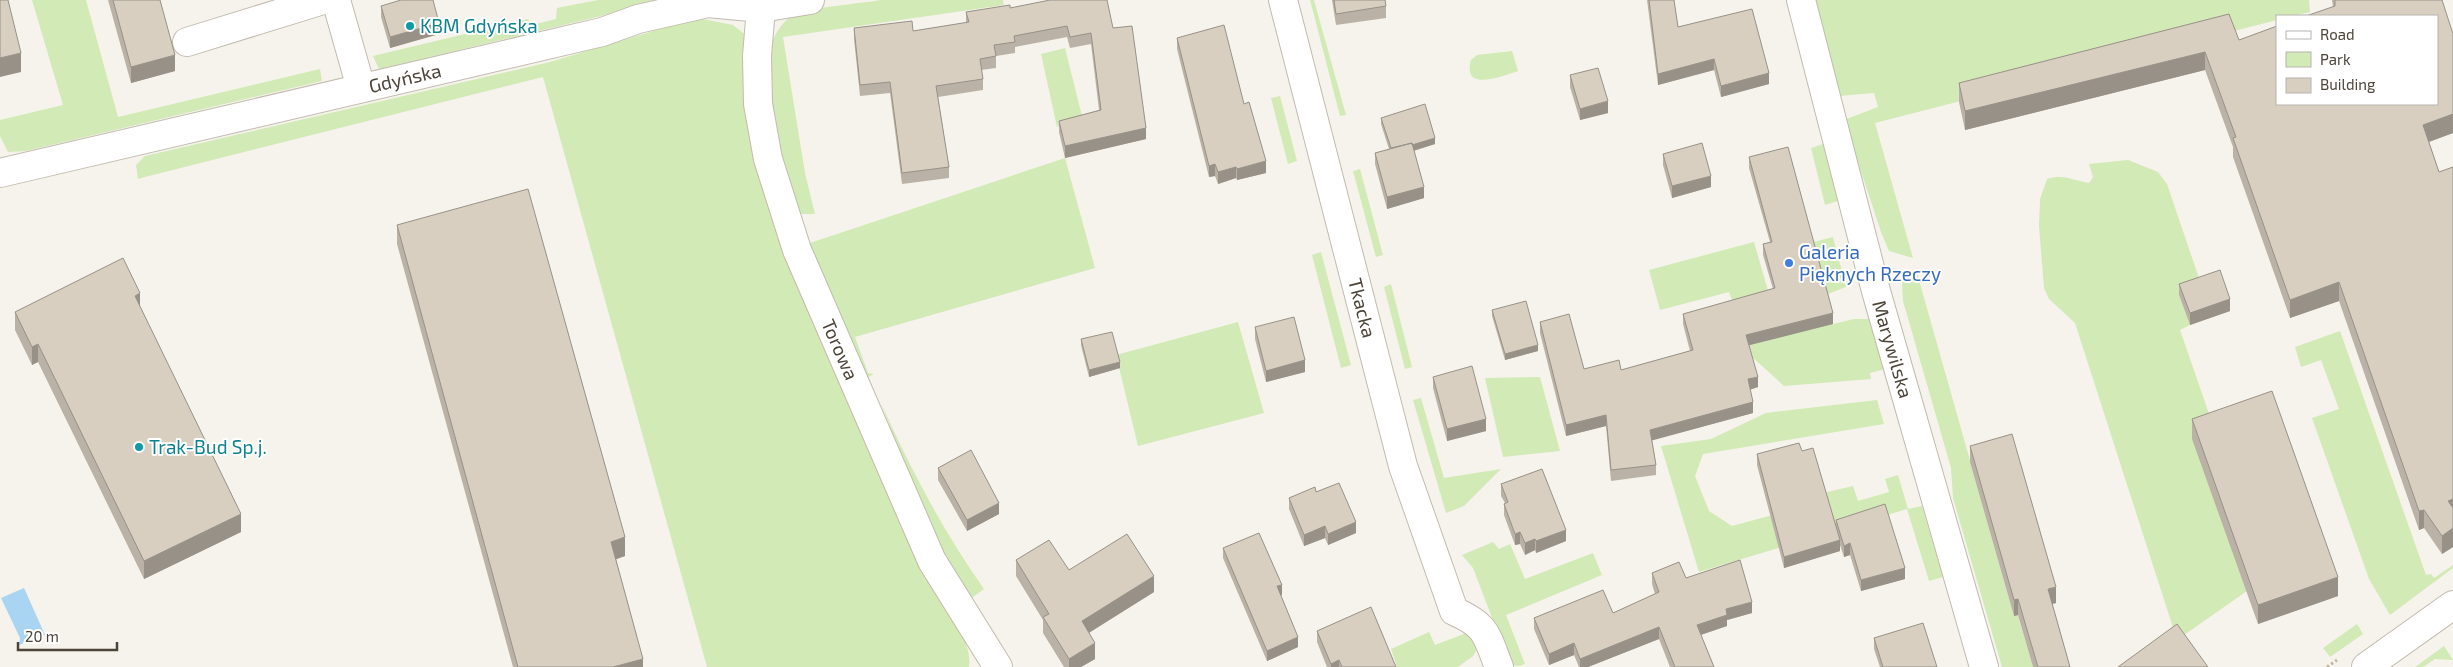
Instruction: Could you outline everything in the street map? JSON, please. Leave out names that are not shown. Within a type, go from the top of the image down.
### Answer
[{"type":"street","points":[[187,42],[323,0]]},
{"type":"street","points":[[336,0],[360,88]]},
{"type":"street","name":"Gdyńska","points":[[0,173],[602,32],[638,19],[682,8],[708,3],[761,8],[810,0]]},
{"type":"street","name":"Tkacka","points":[[1283,0],[1403,466],[1454,611],[1473,620],[1485,630],[1499,667]]},
{"type":"street","name":"Marywilska","points":[[1801,0],[1876,292],[1984,667]]},
{"type":"street","name":"Torowa","points":[[761,8],[757,56],[758,104],[768,159],[796,250],[932,562],[998,667]]},
{"type":"street","points":[[2366,667],[2453,605]]},
{"type":"green space","points":[[32,0],[86,0],[118,117],[320,69],[322,81],[26,151],[8,152],[0,136],[0,120],[63,105]]},
{"type":"green space","points":[[598,0],[653,0],[601,16],[379,69],[373,56],[528,19],[532,25],[556,19],[557,8]]},
{"type":"green space","points":[[881,0],[1003,0],[1004,5],[783,37],[805,173],[815,214],[801,214],[785,168],[770,109],[767,79],[770,52],[778,30],[795,14],[801,12]]},
{"type":"green space","points":[[1310,0],[1314,0],[1346,115],[1340,116]]},
{"type":"green space","points":[[1815,0],[2309,0],[2310,12],[2297,15],[2276,15],[2276,20],[1875,123],[1913,258],[1889,251],[1844,120],[1878,107],[1874,93],[1840,96]]},
{"type":"green space","points":[[703,19],[733,25],[747,36],[747,124],[753,155],[771,210],[926,572],[961,631],[969,656],[969,667],[707,667],[543,77],[138,179],[136,165],[145,156],[550,62],[680,23]]},
{"type":"green space","points":[[1065,48],[1083,120],[1057,127],[1041,54]]},
{"type":"green space","points":[[1512,51],[1518,71],[1485,80],[1472,76],[1470,70],[1471,60],[1477,55]]},
{"type":"green space","points":[[1280,96],[1297,161],[1288,164],[1271,98]]},
{"type":"green space","points":[[1823,144],[1838,201],[1825,205],[1811,148]]},
{"type":"green space","points":[[1065,158],[1095,268],[855,337],[868,373],[874,374],[865,379],[810,243]]},
{"type":"green space","points":[[2128,160],[2158,172],[2167,184],[2202,287],[2179,295],[2190,325],[2180,330],[2215,431],[2247,591],[2177,640],[2075,323],[2049,299],[2044,288],[2039,226],[2040,199],[2047,179],[2063,177],[2089,183],[2093,177],[2089,164]]},
{"type":"green space","points":[[1360,169],[1383,255],[1376,257],[1353,171]]},
{"type":"green space","points":[[1833,237],[1846,287],[1825,295],[1810,243]]},
{"type":"green space","points":[[1754,242],[1773,308],[1737,313],[1729,292],[1660,310],[1649,270]]},
{"type":"green space","points":[[1321,252],[1351,365],[1341,368],[1312,255]]},
{"type":"green space","points":[[1917,273],[2014,616],[2018,615],[2033,667],[2002,667],[1953,498],[1951,468],[1903,301],[1902,282]]},
{"type":"green space","points":[[1391,284],[1412,367],[1405,369],[1384,287]]},
{"type":"green space","points":[[1854,319],[1870,319],[1885,369],[1870,373],[1871,379],[1784,386],[1741,347]]},
{"type":"green space","points":[[1238,322],[1264,413],[1138,446],[1116,355]]},
{"type":"green space","points":[[2340,331],[2426,575],[2431,574],[2434,578],[2453,565],[2453,568],[2390,615],[2369,579],[2312,418],[2339,409],[2321,360],[2301,367],[2295,347]]},
{"type":"green space","points":[[1540,377],[1560,451],[1503,457],[1485,378]]},
{"type":"green space","points":[[1421,398],[1444,478],[1501,469],[1464,506],[1446,513],[1413,400]]},
{"type":"green space","points":[[1877,400],[1884,424],[1703,454],[1695,476],[1709,511],[1732,526],[1825,501],[1823,493],[1853,486],[1858,501],[1889,492],[1885,479],[1898,475],[1908,509],[1922,506],[1943,577],[1929,581],[1907,509],[1699,572],[1661,446],[1711,439],[1766,413]]},
{"type":"green space","points":[[881,403],[928,499],[984,589],[969,600],[932,528]]},
{"type":"green space","points":[[1493,542],[1499,549],[1510,544],[1525,579],[1593,553],[1602,575],[1506,615],[1525,664],[1519,666],[1510,665],[1473,568],[1462,555]]},
{"type":"green space","points":[[2357,624],[2363,634],[2330,657],[2323,648]]},
{"type":"green space","points":[[1429,632],[1435,645],[1469,632],[1478,648],[1473,656],[1458,667],[1397,667],[1391,649]]},
{"type":"green space","points":[[2444,646],[2453,660],[2435,659],[2423,667],[2415,667]]},
{"type":"water","points":[[24,588],[45,635],[19,645],[20,638],[1,598]]},
{"type":"building","points":[[0,0],[8,0],[21,53],[0,58]]},
{"type":"building","points":[[113,0],[160,0],[175,55],[131,67]]},
{"type":"building","name":"KBM Gdyńska","points":[[401,0],[433,0],[439,23],[390,37],[381,6]]},
{"type":"building","points":[[1050,0],[1107,0],[1113,28],[1132,26],[1146,128],[1065,146],[1059,121],[1101,110],[1091,33],[1070,37],[1067,26],[1014,36],[1015,42],[994,45],[996,56],[980,59],[983,79],[936,86],[949,167],[902,173],[890,82],[860,85],[854,28],[912,21],[913,31],[969,22],[966,12],[1010,5],[1010,8]]},
{"type":"building","points":[[1334,0],[1385,0],[1386,6],[1336,14]]},
{"type":"building","points":[[1649,0],[1674,0],[1678,27],[1752,9],[1769,73],[1721,86],[1714,59],[1658,74]]},
{"type":"building","points":[[2335,0],[2442,0],[2453,34],[2453,114],[2423,125],[2439,172],[2453,167],[2453,499],[2448,501],[2453,508],[2453,528],[2442,536],[2424,510],[2419,511],[2339,282],[2290,300],[2233,138],[2236,137],[2205,52],[1965,111],[1959,83],[2229,14],[2239,40],[2276,26],[2276,105],[2438,105],[2438,15],[2309,15],[2335,6]]},
{"type":"building","points":[[1224,25],[1244,104],[1249,102],[1266,161],[1218,172],[1215,164],[1209,166],[1177,38]]},
{"type":"building","points":[[1598,68],[1608,101],[1580,109],[1570,75]]},
{"type":"building","points":[[1425,104],[1435,138],[1412,145],[1412,143],[1391,148],[1381,118]]},
{"type":"building","points":[[1412,143],[1424,187],[1387,197],[1375,153]]},
{"type":"building","points":[[1702,143],[1711,176],[1672,186],[1663,154]]},
{"type":"building","points":[[1788,147],[1833,313],[1746,335],[1758,377],[1748,379],[1753,402],[1650,430],[1656,465],[1611,470],[1606,415],[1566,425],[1540,322],[1569,314],[1584,369],[1619,360],[1621,370],[1693,350],[1683,314],[1775,288],[1763,244],[1772,242],[1749,157]]},
{"type":"building","points":[[528,189],[625,537],[611,542],[643,659],[613,667],[518,667],[397,225]]},
{"type":"building","name":"Trak-Bud Sp.j.","points":[[123,258],[140,293],[135,296],[241,514],[144,561],[38,344],[32,347],[15,312]]},
{"type":"building","points":[[2220,270],[2230,299],[2190,313],[2179,284]]},
{"type":"building","points":[[1526,301],[1538,345],[1505,354],[1492,310]]},
{"type":"building","points":[[1294,317],[1305,360],[1266,371],[1255,327]]},
{"type":"building","points":[[1112,332],[1120,362],[1089,370],[1081,339]]},
{"type":"building","points":[[1472,366],[1486,419],[1447,429],[1433,377]]},
{"type":"building","points":[[2272,391],[2338,577],[2258,605],[2192,419]]},
{"type":"building","points":[[2012,434],[2056,587],[2048,589],[2070,667],[2038,667],[2018,599],[2014,600],[1970,446]]},
{"type":"building","points":[[1799,443],[1802,451],[1813,448],[1840,540],[1784,557],[1757,454]]},
{"type":"building","points":[[971,450],[999,503],[967,520],[938,468]]},
{"type":"building","points":[[1542,469],[1566,530],[1525,543],[1520,532],[1515,534],[1504,504],[1508,502],[1501,484]]},
{"type":"building","points":[[1339,483],[1356,522],[1328,534],[1325,526],[1304,535],[1289,498],[1315,487],[1316,492]]},
{"type":"building","points":[[1885,504],[1905,568],[1861,580],[1850,543],[1844,546],[1836,520]]},
{"type":"building","points":[[1259,533],[1282,585],[1277,586],[1298,637],[1267,651],[1223,548]]},
{"type":"building","points":[[1127,534],[1154,576],[1082,621],[1095,643],[1069,659],[1043,617],[1049,614],[1016,560],[1049,540],[1069,570]]},
{"type":"building","points":[[1740,560],[1752,602],[1726,609],[1727,615],[1697,625],[1714,667],[1675,667],[1659,627],[1580,659],[1574,643],[1549,654],[1534,618],[1603,590],[1613,613],[1659,592],[1652,573],[1679,562],[1686,578]]},
{"type":"building","points":[[1371,607],[1396,667],[1342,667],[1339,660],[1331,664],[1317,631]]},
{"type":"building","points":[[1923,623],[1937,667],[1883,667],[1874,638]]},
{"type":"building","points":[[2177,624],[2208,667],[2118,667]]},
{"type":"place","name":"KBM Gdyńska","points":[[410,26]]},
{"type":"place","name":"Galeria Pięknych Rzeczy","points":[[1789,263]]},
{"type":"place","name":"Trak-Bud Sp.j.","points":[[139,447]]}]
